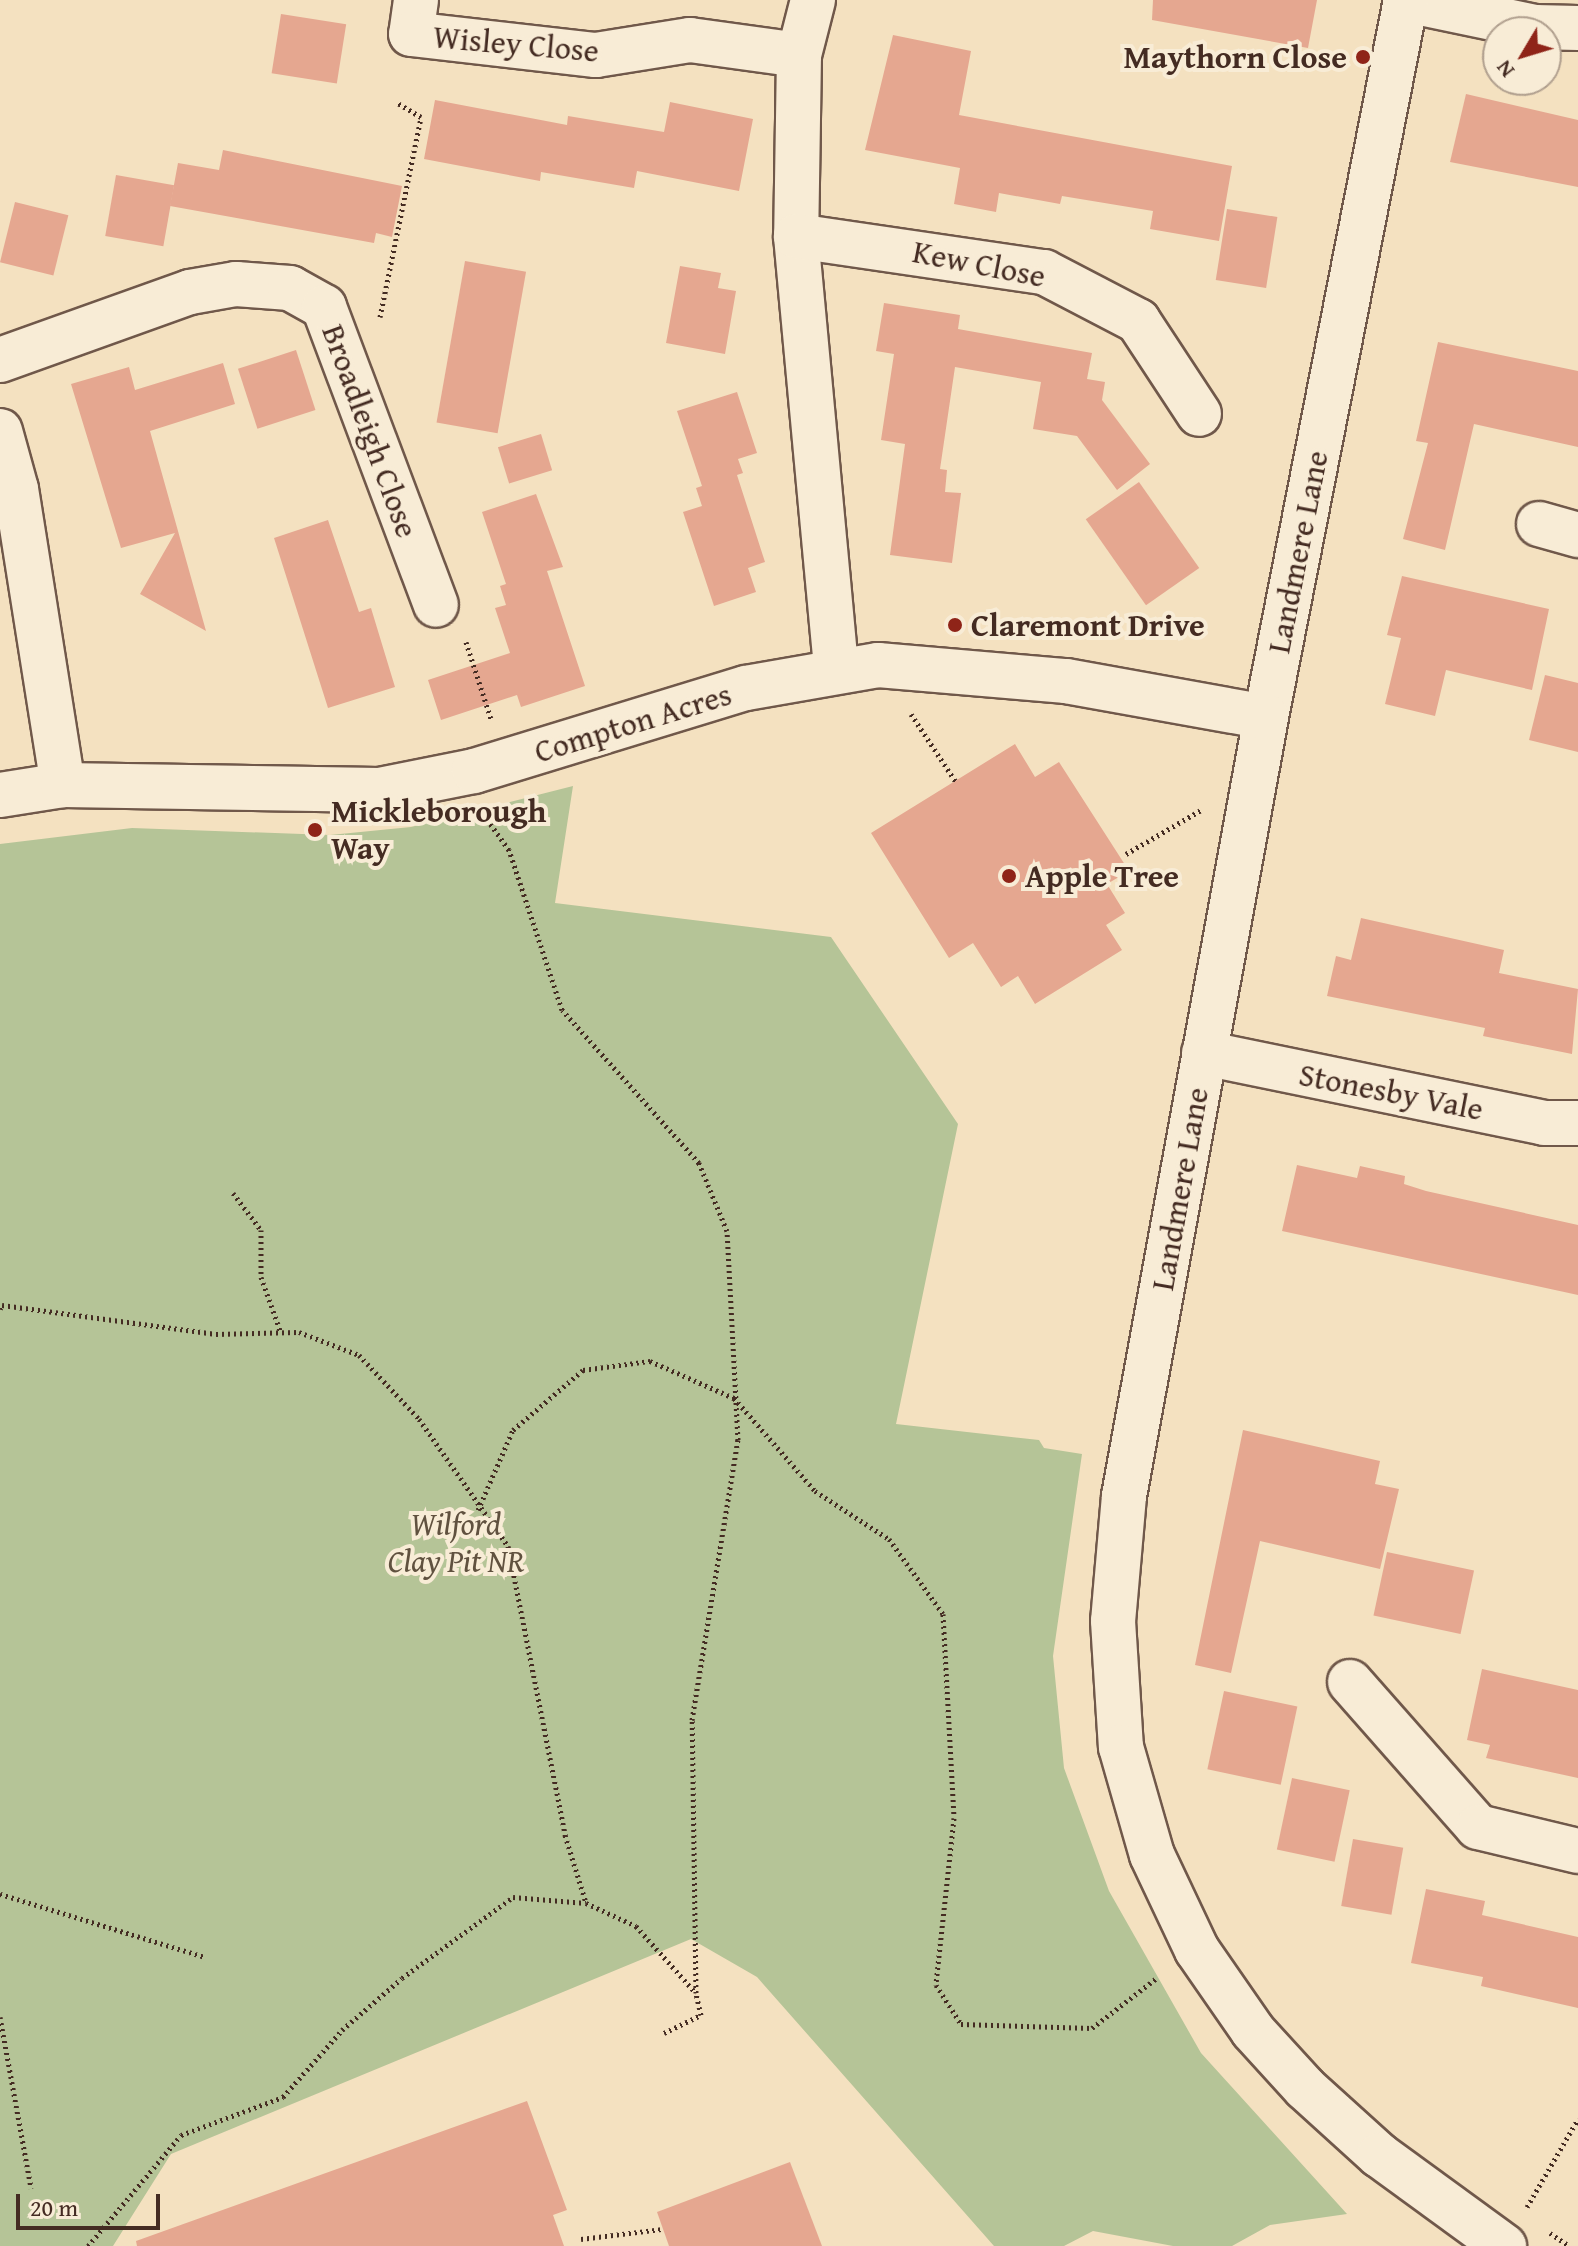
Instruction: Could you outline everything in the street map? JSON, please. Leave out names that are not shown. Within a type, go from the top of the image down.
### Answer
[{"type":"street","name":"Wisley Close","points":[[416,0],[411,34],[596,55],[690,40],[799,55]]},
{"type":"street","points":[[813,0],[799,55],[796,236],[836,670]]},
{"type":"street","points":[[1406,0],[1535,27],[1578,28]]},
{"type":"street","name":"Landmere Lane","points":[[1406,0],[1251,794],[1204,1053],[1124,1496],[1113,1621],[1121,1747],[1152,1855],[1197,1950],[1253,2031],[1305,2088],[1379,2155],[1502,2244]]},
{"type":"street","name":"Kew Close","points":[[796,236],[1044,272],[1138,321],[1199,414]]},
{"type":"street","name":"Broadleigh Close","points":[[0,360],[190,292],[236,284],[290,288],[324,307],[436,605]]},
{"type":"street","points":[[0,431],[16,489],[63,785]]},
{"type":"street","name":"Compton Acres","points":[[0,795],[63,785],[331,792],[379,790],[490,767],[746,688],[836,670],[909,665],[1066,681],[1266,717]]},
{"type":"street","name":"Stonesby Vale","points":[[1204,1053],[1544,1123],[1578,1123]]},
{"type":"street","points":[[1350,1682],[1478,1827],[1578,1851]]},
{"type":"path","points":[[380,318],[421,117],[398,103]]},
{"type":"path","points":[[436,605],[461,627],[490,767],[482,812],[509,850],[562,1010],[699,1163],[727,1231],[738,1440],[692,1720],[696,1993],[701,2015],[664,2033]]},
{"type":"path","points":[[909,665],[910,713],[956,782]]},
{"type":"path","points":[[1126,854],[1196,811],[1251,794]]},
{"type":"path","points":[[233,1193],[261,1230],[261,1277],[281,1333]]},
{"type":"path","points":[[0,1309],[2,1305],[154,1329],[299,1332],[359,1355],[419,1419],[478,1510],[508,1546],[565,1835],[586,1903]]},
{"type":"path","points":[[478,1510],[513,1430],[583,1370],[650,1361],[734,1398],[815,1491],[889,1539],[943,1614],[954,1818],[936,1985],[961,2024],[1092,2028],[1197,1950]]},
{"type":"path","points":[[0,1894],[205,1957]]},
{"type":"path","points":[[88,2246],[181,2135],[283,2097],[342,2030],[390,1989],[513,1897],[586,1903],[636,1926],[696,1993]]},
{"type":"path","points":[[0,2017],[31,2188]]},
{"type":"path","points":[[1502,2244],[1523,2215],[1578,2119]]},
{"type":"path","points":[[581,2239],[663,2229]]},
{"type":"green space","name":"Wilford Clay Pit NR","points":[[573,786],[555,903],[831,937],[958,1124],[896,1424],[1039,1440],[1044,1448],[1082,1454],[1053,1656],[1064,1768],[1109,1891],[1201,2053],[1347,2214],[1270,2225],[1232,2246],[1173,2246],[1093,2231],[1064,2246],[994,2246],[757,1977],[691,1939],[171,2154],[113,2246],[0,2246],[0,844],[132,828],[330,835],[411,827]]},
{"type":"building","points":[[1153,0],[1317,0],[1308,48],[1152,20]]},
{"type":"building","points":[[281,14],[346,24],[337,84],[272,73]]},
{"type":"building","points":[[893,35],[971,51],[959,115],[1232,166],[1219,241],[1150,229],[1153,211],[1062,196],[1060,204],[999,193],[996,212],[954,204],[960,168],[865,150]]},
{"type":"building","points":[[1466,94],[1578,120],[1578,187],[1450,162]]},
{"type":"building","points":[[435,100],[567,125],[568,116],[664,132],[670,102],[753,119],[739,191],[637,171],[634,188],[541,172],[540,181],[424,159]]},
{"type":"building","points":[[223,150],[402,186],[392,237],[376,233],[374,243],[170,206],[178,163],[219,170]]},
{"type":"building","points":[[116,175],[174,185],[163,246],[105,236]]},
{"type":"building","points":[[15,202],[68,215],[53,275],[0,262]]},
{"type":"building","points":[[1227,209],[1277,217],[1266,288],[1216,280]]},
{"type":"building","points":[[465,261],[526,272],[498,433],[437,423]]},
{"type":"building","points":[[680,266],[721,273],[718,288],[736,291],[725,354],[666,343]]},
{"type":"building","points":[[884,303],[960,315],[958,329],[1092,353],[1087,379],[1105,382],[1102,400],[1150,464],[1117,490],[1077,436],[1033,429],[1041,382],[955,367],[940,469],[947,470],[945,492],[961,493],[952,563],[890,555],[905,444],[881,440],[894,354],[876,351]]},
{"type":"building","points":[[1438,342],[1578,371],[1578,447],[1474,424],[1445,550],[1403,539],[1428,443],[1416,441]]},
{"type":"building","points":[[296,350],[315,410],[257,429],[238,369]]},
{"type":"building","points":[[223,363],[235,404],[150,431],[206,631],[140,594],[175,533],[121,548],[71,384],[129,367],[135,390]]},
{"type":"building","points":[[737,392],[757,453],[738,459],[743,473],[737,475],[765,562],[748,568],[756,592],[714,606],[683,512],[702,506],[696,488],[702,486],[677,411]]},
{"type":"building","points":[[541,434],[552,470],[509,483],[498,447]]},
{"type":"building","points":[[1139,482],[1199,568],[1146,605],[1086,519]]},
{"type":"building","points":[[536,494],[563,567],[547,571],[585,686],[521,707],[517,695],[441,720],[428,680],[510,653],[495,608],[506,605],[500,586],[506,584],[482,512]]},
{"type":"building","points":[[328,520],[359,612],[371,608],[395,687],[328,708],[274,538]]},
{"type":"building","points":[[1402,576],[1549,609],[1532,690],[1446,670],[1435,716],[1385,704],[1401,638],[1387,635]]},
{"type":"building","points":[[1545,675],[1578,683],[1578,752],[1529,740]]},
{"type":"building","name":"Apple Tree","points":[[1015,744],[1035,777],[1059,762],[1129,871],[1107,884],[1125,913],[1106,925],[1122,950],[1035,1004],[1018,976],[1001,987],[973,943],[949,958],[871,833]]},
{"type":"building","points":[[1361,918],[1504,950],[1499,973],[1578,989],[1572,1054],[1483,1036],[1485,1028],[1327,996],[1336,956],[1351,960]]},
{"type":"building","points":[[1297,1165],[1357,1178],[1360,1166],[1405,1176],[1404,1184],[1426,1191],[1578,1225],[1578,1295],[1282,1231]]},
{"type":"building","points":[[1243,1430],[1380,1461],[1375,1484],[1399,1489],[1380,1569],[1260,1541],[1231,1673],[1195,1665]]},
{"type":"building","points":[[1387,1552],[1474,1571],[1461,1634],[1373,1616]]},
{"type":"building","points":[[1482,1669],[1578,1690],[1578,1778],[1486,1758],[1490,1745],[1467,1740]]},
{"type":"building","points":[[1224,1691],[1297,1707],[1281,1785],[1207,1769]]},
{"type":"building","points":[[1292,1778],[1350,1790],[1335,1862],[1277,1849]]},
{"type":"building","points":[[1353,1839],[1403,1848],[1391,1915],[1341,1906]]},
{"type":"building","points":[[1426,1889],[1485,1901],[1482,1915],[1578,1937],[1578,2008],[1481,1986],[1483,1977],[1411,1963]]},
{"type":"building","points":[[527,2101],[567,2210],[553,2215],[564,2246],[137,2246],[136,2241]]},
{"type":"building","points":[[790,2162],[822,2246],[669,2246],[657,2212]]},
{"type":"place","name":"Maythorn Close","points":[[1363,57]]},
{"type":"place","name":"Claremont Drive","points":[[955,625]]},
{"type":"place","name":"Mickleborough Way","points":[[315,830]]},
{"type":"place","name":"Apple Tree","points":[[1009,876]]}]
